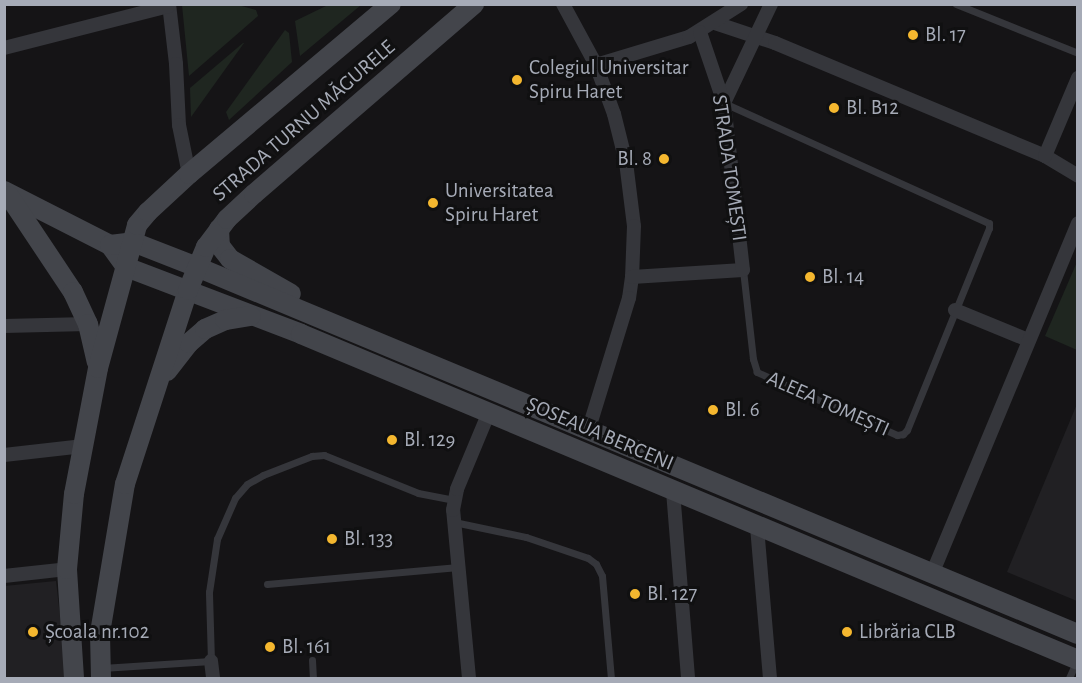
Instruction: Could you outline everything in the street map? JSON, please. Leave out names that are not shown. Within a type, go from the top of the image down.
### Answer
[{"type":"main road","name":"STRADA TURNU MĂGURELE","points":[[74,678],[67,569],[70,522],[98,368],[134,270],[132,242],[137,225],[189,174],[391,4]]},
{"type":"main road","name":"STRADA TURNU MĂGURELE","points":[[100,674],[100,633],[119,512],[132,459],[196,267],[219,229],[271,179],[474,4]]},
{"type":"main road","points":[[5,191],[110,245],[134,270],[171,275],[196,267]]},
{"type":"main road","points":[[5,191],[66,280],[88,324],[98,368]]},
{"type":"main road","points":[[219,229],[220,246],[230,259],[311,306],[327,320]]},
{"type":"main road","points":[[132,242],[141,254],[188,290]]},
{"type":"main road","name":"ȘOSEAUA BERCENI","points":[[110,245],[132,242],[196,267],[1077,634]]},
{"type":"main road","name":"ȘOSEAUA BERCENI","points":[[134,270],[255,315],[1077,660]]},
{"type":"main road","points":[[156,388],[185,348],[205,329],[225,320],[255,315]]},
{"type":"main road","points":[[489,412],[497,392]]},
{"type":"street","points":[[563,4],[597,65],[614,114],[629,178],[634,226],[632,277],[620,332],[588,431]]},
{"type":"street","points":[[597,65],[674,43],[700,32],[741,4]]},
{"type":"street","points":[[724,103],[771,4]]},
{"type":"street","points":[[4,48],[169,5],[179,125],[189,174]]},
{"type":"street","points":[[715,23],[756,36],[1045,156],[1077,176]]},
{"type":"street","name":"STRADA TOMEȘTI","points":[[632,277],[743,270],[724,103],[700,32]]},
{"type":"street","points":[[1045,156],[1077,78]]},
{"type":"street","points":[[932,574],[1077,223]]},
{"type":"street","points":[[955,310],[1028,340]]},
{"type":"street","points":[[4,326],[88,324]]},
{"type":"street","points":[[469,678],[454,522],[454,500],[489,412]]},
{"type":"street","points":[[4,454],[83,446]]},
{"type":"street","points":[[673,491],[688,678]]},
{"type":"street","points":[[757,526],[770,678]]},
{"type":"street","points":[[4,576],[67,569]]},
{"type":"street","points":[[212,661],[213,678]]},
{"type":"lane","points":[[956,4],[1077,53]]},
{"type":"lane","name":"ALEEA TOMEȘTI","points":[[724,103],[989,223],[989,228],[907,430],[903,434],[897,435],[757,372],[753,359],[743,270]]},
{"type":"lane","points":[[100,674],[212,661],[208,599],[213,556],[222,524],[235,498],[247,484],[306,458],[324,455],[418,494],[454,500]]},
{"type":"lane","points":[[454,522],[537,540],[588,558],[596,564],[602,576],[611,678]]},
{"type":"lane","points":[[267,584],[458,567]]},
{"type":"lane","points":[[312,660],[313,678]]},
{"type":"lane","points":[[1069,678],[1077,660]]},
{"type":"shaded area","points":[[182,5],[238,5],[256,10],[258,16],[189,76]]},
{"type":"shaded area","points":[[328,5],[361,5],[300,56],[295,21]]},
{"type":"shaded area","points":[[285,30],[289,33],[292,62],[229,120],[226,112]]},
{"type":"shaded area","points":[[244,43],[191,117],[190,88]]},
{"type":"shaded area","points":[[1077,262],[1078,350],[1045,336]]},
{"type":"shaded area","points":[[1077,404],[1078,601],[1007,572]]},
{"type":"shaded area","name":"Școala nr.102","points":[[56,581],[67,678],[5,678],[4,586]]},
{"type":"place","name":"Bl. 17","points":[[913,35]]},
{"type":"place","name":"Colegiul Universitar Spiru Haret","points":[[517,80]]},
{"type":"place","name":"Bl. B12","points":[[834,108]]},
{"type":"place","name":"Bl. 8","points":[[664,159]]},
{"type":"place","name":"Universitatea Spiru Haret","points":[[433,203]]},
{"type":"place","name":"Bl. 14","points":[[810,277]]},
{"type":"place","name":"Bl. 6","points":[[713,410]]},
{"type":"place","name":"Bl. 129","points":[[392,440]]},
{"type":"place","name":"Bl. 133","points":[[332,539]]},
{"type":"place","name":"Bl. 127","points":[[635,594]]},
{"type":"place","name":"Școala nr.102","points":[[33,632]]},
{"type":"place","name":"Librăria CLB","points":[[847,632]]},
{"type":"place","name":"Bl. 161","points":[[270,647]]}]
